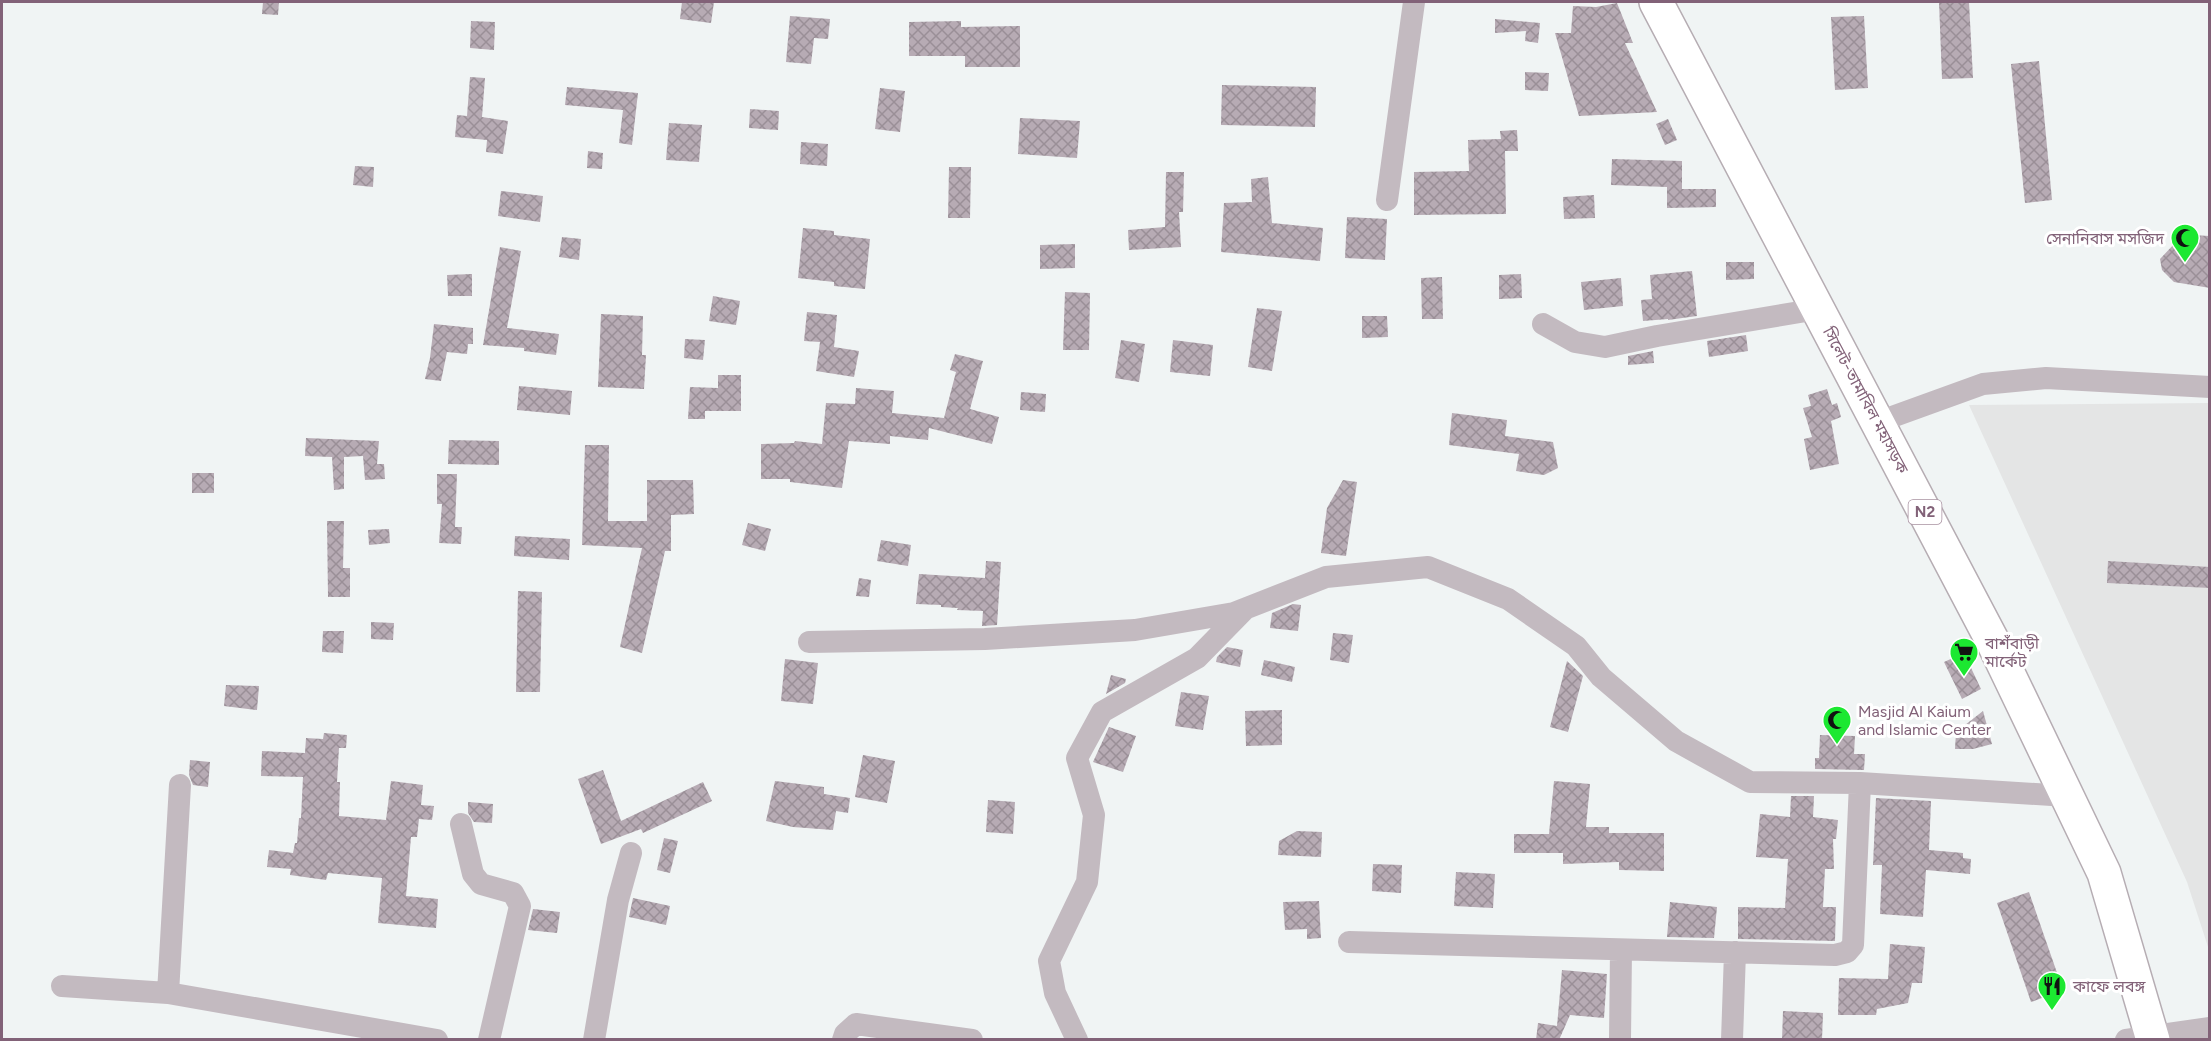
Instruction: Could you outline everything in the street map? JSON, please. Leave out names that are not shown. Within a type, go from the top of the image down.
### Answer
[{"type":"highway","name":"সিলেট-তামাবিল মহাসড়ক","points":[[1656,2],[1993,642],[2104,873],[2144,1038]]},
{"type":"street","points":[[1387,200],[1414,2]]},
{"type":"street","points":[[1543,324],[1575,342],[1605,347],[1818,309]]},
{"type":"street","points":[[1878,422],[1983,384],[2046,378],[2210,387]]},
{"type":"street","points":[[809,642],[985,639],[1135,630],[1234,612],[1326,577],[1428,567],[1508,599],[1576,646],[1601,677],[1676,741],[1750,782],[1860,783],[2067,796]]},
{"type":"street","points":[[1077,1040],[1055,993],[1049,961],[1087,882],[1094,815],[1077,758],[1102,712],[1197,658],[1246,608]]},
{"type":"street","points":[[1349,942],[1835,955],[1847,952],[1853,945],[1860,783]]},
{"type":"street","points":[[168,993],[180,785]]},
{"type":"street","points":[[461,824],[473,874],[481,884],[513,893],[520,906],[489,1040]]},
{"type":"street","points":[[594,1040],[616,909],[632,853]]},
{"type":"street","points":[[1620,1040],[1621,950]]},
{"type":"street","points":[[1732,1040],[1735,952]]},
{"type":"street","points":[[63,986],[168,993],[437,1040]]},
{"type":"street","points":[[843,1040],[845,1034],[856,1024],[972,1040]]},
{"type":"street","points":[[2144,1038],[2210,1028]]},
{"type":"shaded area","points":[[2209,403],[2209,950],[2187,882],[1969,405]]},
{"type":"building","points":[[263,2],[279,2],[278,15],[262,14]]},
{"type":"building","points":[[682,2],[714,2],[711,23],[680,19]]},
{"type":"building","points":[[1939,2],[1969,2],[1973,78],[1942,79]]},
{"type":"building","points":[[1617,3],[1633,43],[1625,43],[1657,112],[1579,116],[1555,33],[1571,33],[1573,6],[1596,7]]},
{"type":"building","points":[[790,16],[830,19],[828,39],[814,38],[811,64],[786,62]]},
{"type":"building","points":[[1864,16],[1868,88],[1835,90],[1831,17]]},
{"type":"building","points":[[1495,19],[1540,23],[1538,43],[1525,41],[1526,31],[1495,33]]},
{"type":"building","points":[[471,21],[495,22],[494,50],[470,48]]},
{"type":"building","points":[[961,21],[961,27],[1020,26],[1020,67],[965,67],[965,56],[909,56],[909,22]]},
{"type":"building","points":[[2039,61],[2052,200],[2025,203],[2011,64]]},
{"type":"building","points":[[1525,72],[1549,73],[1548,91],[1525,90]]},
{"type":"building","points":[[470,77],[485,78],[482,117],[508,121],[503,154],[486,152],[487,140],[455,137],[457,115],[467,116]]},
{"type":"building","points":[[1222,85],[1316,87],[1315,127],[1221,125]]},
{"type":"building","points":[[567,87],[638,93],[632,145],[619,143],[623,110],[565,105]]},
{"type":"building","points":[[880,88],[905,91],[900,132],[875,129]]},
{"type":"building","points":[[750,109],[779,111],[778,130],[749,128]]},
{"type":"building","points":[[1020,118],[1080,121],[1077,158],[1018,154]]},
{"type":"building","points":[[1668,119],[1677,140],[1665,145],[1656,124]]},
{"type":"building","points":[[669,123],[702,125],[699,162],[666,160]]},
{"type":"building","points":[[1517,130],[1518,151],[1505,151],[1506,214],[1414,215],[1414,172],[1469,171],[1468,140],[1501,139],[1500,131]]},
{"type":"building","points":[[801,142],[828,144],[827,166],[800,164]]},
{"type":"building","points":[[588,151],[603,153],[602,169],[587,168]]},
{"type":"building","points":[[1612,159],[1682,161],[1682,189],[1716,189],[1716,207],[1667,208],[1667,187],[1611,185]]},
{"type":"building","points":[[355,166],[374,167],[373,187],[353,185]]},
{"type":"building","points":[[949,167],[971,167],[970,218],[948,218]]},
{"type":"building","points":[[1166,172],[1184,172],[1183,212],[1179,212],[1181,247],[1129,250],[1128,230],[1165,227]]},
{"type":"building","points":[[1268,177],[1272,223],[1323,228],[1320,261],[1221,252],[1224,203],[1252,202],[1251,179]]},
{"type":"building","points":[[501,191],[543,196],[540,222],[498,216]]},
{"type":"building","points":[[1594,195],[1595,218],[1564,219],[1563,197]]},
{"type":"building","points":[[1347,217],[1387,219],[1385,260],[1345,258]]},
{"type":"building","points":[[803,228],[834,231],[834,235],[870,239],[865,289],[834,286],[834,282],[798,278]]},
{"type":"building","name":"সেনানিবাস মসজিদ","points":[[2191,235],[2210,236],[2210,288],[2174,282],[2162,270],[2160,259],[2176,242]]},
{"type":"building","points":[[562,237],[581,239],[579,260],[559,257]]},
{"type":"building","points":[[1075,244],[1075,268],[1040,269],[1040,245]]},
{"type":"building","points":[[500,247],[521,251],[507,328],[559,334],[556,355],[524,351],[524,348],[483,345]]},
{"type":"building","points":[[1726,262],[1754,262],[1754,279],[1726,280]]},
{"type":"building","points":[[1692,271],[1697,316],[1643,321],[1641,300],[1652,299],[1650,275]]},
{"type":"building","points":[[472,274],[472,296],[448,296],[447,275]]},
{"type":"building","points":[[1521,274],[1522,298],[1499,299],[1499,275]]},
{"type":"building","points":[[1442,277],[1443,319],[1422,319],[1421,278]]},
{"type":"building","points":[[1621,278],[1623,306],[1584,310],[1581,282]]},
{"type":"building","points":[[1065,292],[1090,293],[1089,350],[1063,350]]},
{"type":"building","points":[[713,296],[740,301],[736,325],[709,321]]},
{"type":"building","points":[[1257,308],[1282,311],[1272,371],[1248,367]]},
{"type":"building","points":[[807,312],[837,315],[834,347],[859,351],[854,377],[816,371],[820,342],[804,341]]},
{"type":"building","points":[[601,314],[643,316],[642,355],[646,355],[644,389],[598,387]]},
{"type":"building","points":[[1362,316],[1387,316],[1388,337],[1362,338]]},
{"type":"building","points":[[434,324],[473,328],[473,344],[468,344],[467,354],[447,352],[441,381],[425,379]]},
{"type":"building","points":[[1746,335],[1748,351],[1709,357],[1707,341]]},
{"type":"building","points":[[685,339],[705,340],[703,360],[684,358]]},
{"type":"building","points":[[1121,340],[1145,344],[1139,382],[1115,378]]},
{"type":"building","points":[[1173,340],[1213,345],[1210,376],[1170,372]]},
{"type":"building","points":[[1653,351],[1654,363],[1628,365],[1628,356]]},
{"type":"building","points":[[955,354],[983,361],[970,409],[999,417],[992,444],[929,428],[928,440],[890,436],[890,444],[849,441],[842,488],[790,482],[790,479],[761,479],[761,444],[794,443],[795,441],[822,444],[826,403],[855,404],[856,388],[894,391],[892,413],[944,418],[956,372],[950,370]]},
{"type":"building","points":[[718,375],[741,375],[741,411],[705,411],[705,419],[688,419],[690,387],[718,388]]},
{"type":"building","points":[[519,386],[572,391],[570,415],[517,410]]},
{"type":"building","points":[[1827,389],[1832,405],[1837,403],[1841,417],[1831,421],[1839,464],[1810,470],[1804,439],[1812,437],[1803,408],[1811,406],[1808,395]]},
{"type":"building","points":[[1021,392],[1046,394],[1045,412],[1020,410]]},
{"type":"building","points":[[1452,413],[1507,420],[1505,436],[1553,442],[1558,468],[1544,475],[1516,471],[1519,454],[1449,445]]},
{"type":"building","points":[[306,438],[379,441],[377,464],[384,464],[385,479],[365,480],[363,456],[344,457],[344,489],[334,490],[332,457],[305,456]]},
{"type":"building","points":[[449,440],[499,441],[499,465],[448,464]]},
{"type":"building","points":[[585,445],[609,445],[608,521],[647,521],[647,480],[693,480],[694,514],[671,515],[671,551],[665,551],[642,653],[620,647],[642,548],[582,545]]},
{"type":"building","points":[[192,473],[214,473],[214,493],[192,493]]},
{"type":"building","points":[[437,474],[457,474],[455,527],[462,527],[461,544],[439,543],[442,504],[437,504]]},
{"type":"building","points":[[1343,480],[1357,482],[1346,556],[1321,553],[1327,508]]},
{"type":"building","points":[[327,521],[344,521],[343,568],[350,568],[350,597],[328,597]]},
{"type":"building","points":[[748,523],[771,529],[765,551],[742,545]]},
{"type":"building","points":[[389,529],[390,543],[369,545],[368,530]]},
{"type":"building","points":[[515,536],[570,539],[569,560],[514,556]]},
{"type":"building","points":[[881,540],[911,545],[908,566],[877,561]]},
{"type":"building","points":[[986,561],[1001,562],[997,625],[982,626],[983,611],[916,604],[919,574],[985,578]]},
{"type":"building","points":[[2108,561],[2210,567],[2210,588],[2107,583]]},
{"type":"building","points":[[859,578],[871,580],[869,597],[856,596]]},
{"type":"building","points":[[518,591],[542,592],[540,692],[516,692]]},
{"type":"building","points":[[1293,604],[1301,605],[1298,631],[1270,628],[1272,613]]},
{"type":"building","points":[[371,622],[394,623],[393,640],[371,639]]},
{"type":"building","points":[[323,631],[344,631],[343,653],[322,652]]},
{"type":"building","points":[[1333,633],[1353,635],[1349,663],[1330,660]]},
{"type":"building","points":[[1227,647],[1243,650],[1240,667],[1216,662],[1217,657]]},
{"type":"building","name":"বাশঁবাড়ী মার্কেট","points":[[1964,653],[1981,689],[1962,699],[1944,662]]},
{"type":"building","points":[[785,659],[818,663],[813,704],[781,701]]},
{"type":"building","points":[[1264,660],[1295,667],[1292,682],[1261,675]]},
{"type":"building","points":[[1567,661],[1583,676],[1568,732],[1550,727]]},
{"type":"building","points":[[1111,675],[1126,679],[1125,683],[1106,694]]},
{"type":"building","points":[[226,685],[259,686],[257,710],[224,706]]},
{"type":"building","points":[[1181,692],[1209,696],[1203,730],[1175,726]]},
{"type":"building","points":[[1282,710],[1282,745],[1246,746],[1245,711]]},
{"type":"building","points":[[1983,711],[1992,744],[1973,749],[1955,749],[1956,732]]},
{"type":"building","points":[[1109,727],[1136,736],[1123,772],[1093,762]]},
{"type":"building","points":[[324,733],[347,735],[346,748],[339,748],[337,782],[340,782],[339,816],[386,820],[391,781],[423,785],[421,805],[434,806],[432,820],[419,819],[417,837],[411,837],[406,896],[438,899],[436,928],[378,923],[382,878],[328,873],[326,880],[290,875],[291,869],[267,867],[269,850],[293,853],[295,843],[297,843],[303,777],[261,776],[262,751],[305,753],[306,738],[323,739]]},
{"type":"building","name":"Masjid Al Kaium and Islamic Center","points":[[1820,735],[1855,736],[1854,754],[1865,754],[1864,770],[1815,769],[1815,758],[1819,758]]},
{"type":"building","points":[[863,755],[895,761],[887,803],[855,797]]},
{"type":"building","points":[[190,760],[210,762],[208,787],[193,785],[189,775]]},
{"type":"building","points":[[603,770],[621,821],[703,782],[712,801],[643,833],[641,829],[601,844],[578,779]]},
{"type":"building","points":[[775,781],[824,787],[824,794],[850,798],[848,813],[836,811],[833,830],[793,827],[766,821]]},
{"type":"building","points":[[1554,781],[1590,784],[1586,827],[1609,827],[1609,833],[1664,833],[1664,871],[1619,870],[1619,862],[1563,864],[1563,853],[1514,853],[1514,834],[1549,834]]},
{"type":"building","points":[[1791,796],[1814,796],[1813,817],[1838,820],[1836,839],[1833,839],[1834,869],[1825,869],[1823,907],[1836,907],[1835,941],[1738,939],[1738,907],[1785,908],[1788,859],[1756,857],[1760,814],[1790,817]]},
{"type":"building","points":[[1876,798],[1931,801],[1929,850],[1963,853],[1963,858],[1971,859],[1970,874],[1926,870],[1923,917],[1880,914],[1882,865],[1873,865]]},
{"type":"building","points":[[988,800],[1015,802],[1013,834],[986,832]]},
{"type":"building","points":[[468,802],[493,804],[492,823],[474,822],[468,813]]},
{"type":"building","points":[[1297,831],[1322,832],[1321,857],[1278,855],[1279,841]]},
{"type":"building","points":[[664,838],[678,841],[670,873],[657,870]]},
{"type":"building","points":[[1373,864],[1402,865],[1401,893],[1372,891]]},
{"type":"building","points":[[1456,872],[1495,874],[1493,908],[1454,906]]},
{"type":"building","points":[[2029,892],[2063,990],[2031,1002],[1997,903]]},
{"type":"building","points":[[633,898],[670,906],[666,925],[629,917]]},
{"type":"building","points":[[1319,901],[1321,938],[1307,939],[1307,929],[1285,930],[1283,902]]},
{"type":"building","points":[[1670,902],[1717,907],[1714,938],[1667,937]]},
{"type":"building","points":[[533,909],[560,912],[557,933],[528,930]]},
{"type":"building","points":[[1890,944],[1925,947],[1922,983],[1912,983],[1908,1003],[1877,1009],[1876,1015],[1838,1015],[1839,978],[1888,979]]},
{"type":"building","points":[[1562,970],[1607,974],[1604,1018],[1570,1015],[1559,1040],[1536,1040],[1538,1023],[1557,1026]]},
{"type":"building","points":[[1783,1011],[1823,1013],[1822,1040],[1782,1040]]},
{"type":"place","name":"সেনানিবাস মসজিদ","points":[[2185,264]]},
{"type":"place","name":"বাশঁবাড়ী মার্কেট","points":[[1964,678]]},
{"type":"place","name":"Masjid Al Kaium and Islamic Center","points":[[1837,746]]},
{"type":"place","name":"কাফে লবঙ্গ","points":[[2052,1012]]}]
